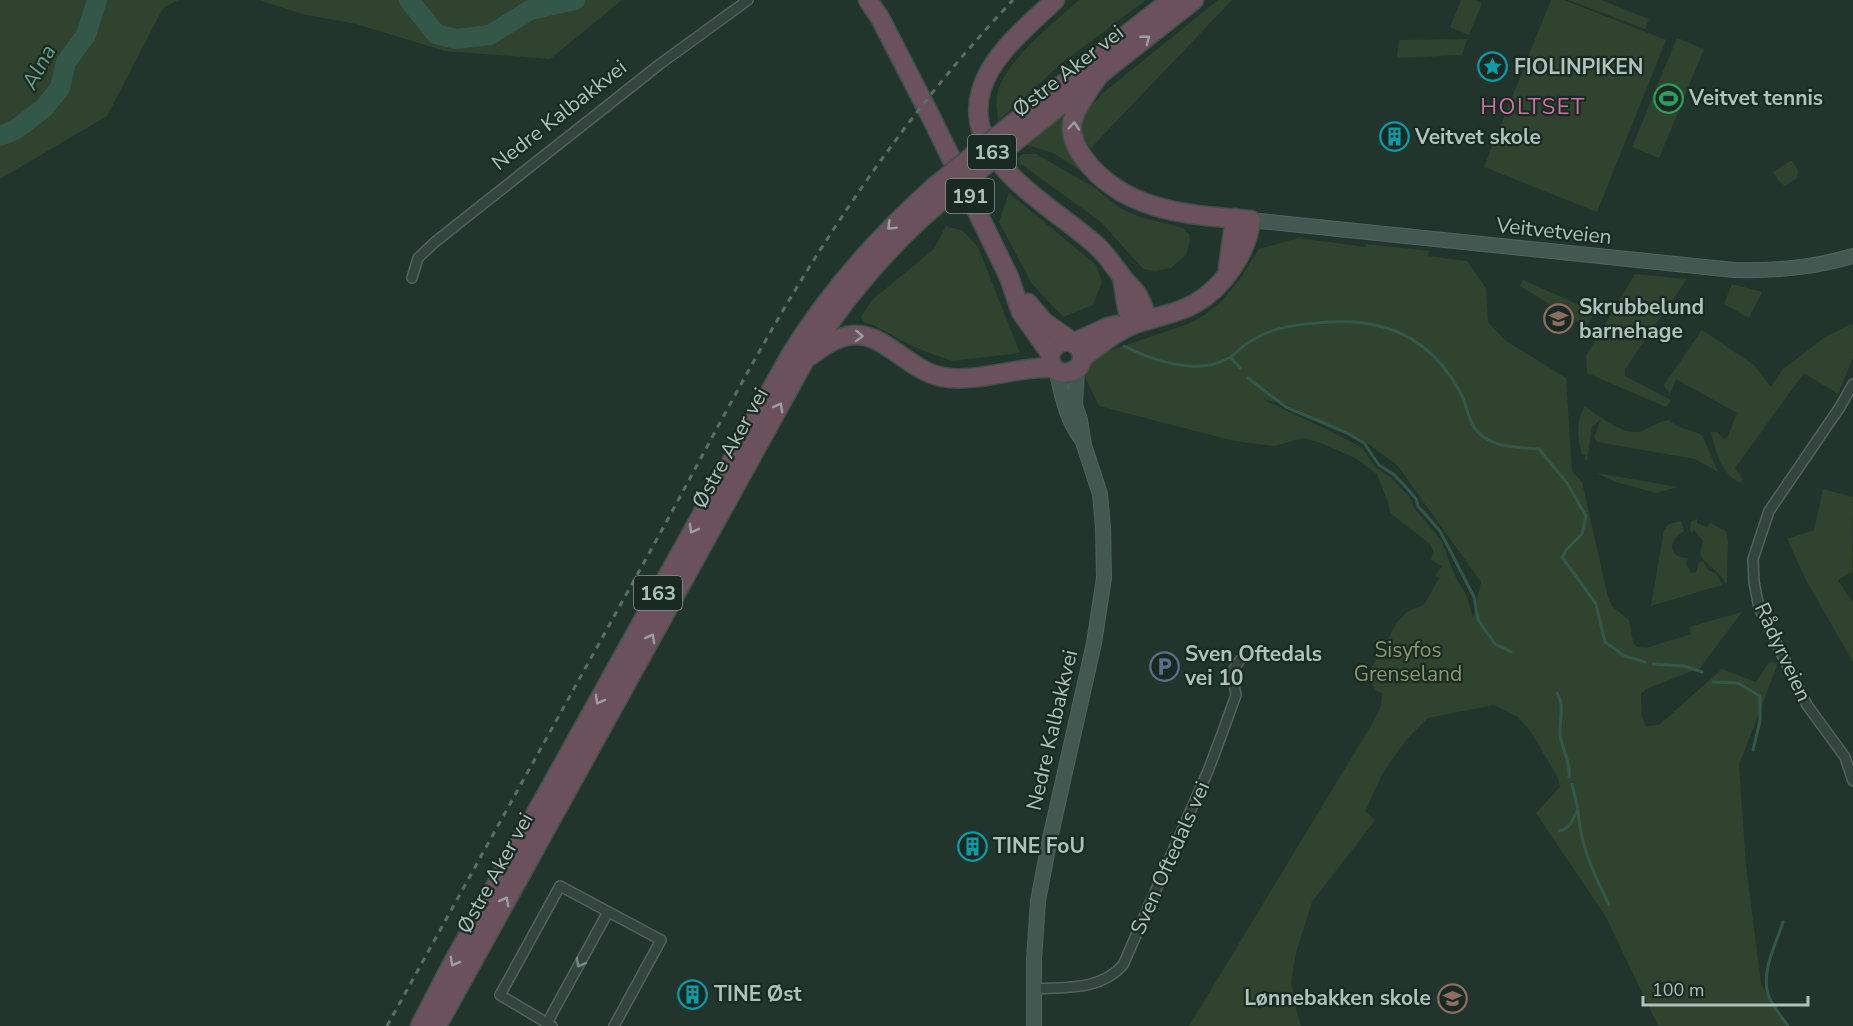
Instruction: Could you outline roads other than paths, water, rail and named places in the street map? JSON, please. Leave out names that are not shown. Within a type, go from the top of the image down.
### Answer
[{"type":"highway","name":"163","points":[[1055,0],[1014,40],[991,70],[980,101],[983,132],[995,158],[1007,172],[1098,246],[1133,288],[1137,324]]},
{"type":"highway","name":"Østre Aker vei","points":[[1019,128],[1100,75],[1194,0]]},
{"type":"highway","name":"Nedre Kalbakkvei","points":[[872,3],[1009,277],[1021,312],[1054,364]]},
{"type":"highway","name":"Østre Aker vei","points":[[420,1026],[451,966],[791,354],[819,310],[866,253],[902,215],[937,194],[1019,128],[1165,3]]},
{"type":"highway","name":"163","points":[[1100,75],[1073,118],[1072,132],[1081,154],[1099,176],[1126,194],[1157,207],[1185,213],[1243,219]]},
{"type":"highway","name":"Østre Aker vei","points":[[437,1026],[806,358],[834,316],[861,282],[937,194]]},
{"type":"highway","points":[[806,358],[840,338],[856,335],[875,339],[915,366],[940,377],[966,378],[1054,364],[1067,373],[1076,353],[1137,324],[1194,304],[1216,287],[1227,273],[1243,219]]},
{"type":"highway","name":"Nedre Kalbakkvei","points":[[1009,277],[1030,307],[1076,353]]},
{"type":"highway","points":[[1054,364],[1058,343],[1076,353]]},
{"type":"main road","name":"Veitvetveien","points":[[1243,219],[1734,270],[1780,270],[1808,267],[1853,256]]},
{"type":"main road","name":"Nedre Kalbakkvei","points":[[1034,1026],[1033,989],[1038,901],[1094,643],[1104,578],[1104,537],[1100,494],[1084,445],[1074,398],[1076,353]]},
{"type":"main road","name":"Nedre Kalbakkvei","points":[[1054,364],[1067,416],[1084,445]]},
{"type":"street","name":"Nedre Kalbakkvei","points":[[412,278],[418,258],[441,237],[660,64],[747,0]]},
{"type":"street","name":"Rådyrveien","points":[[1853,384],[1840,408],[1769,511],[1753,559],[1754,582],[1760,608],[1807,705],[1849,757],[1853,780]]},
{"type":"street","name":"Sven Oftedals vei","points":[[1033,989],[1100,983],[1114,975],[1123,965],[1212,760],[1236,695],[1232,672],[1240,660]]},
{"type":"street","points":[[608,912],[550,1025],[500,995],[560,886],[661,940],[614,1026]]},
{"type":"waterway","name":"Alna","points":[[0,136],[15,130],[44,108],[60,88],[66,62],[86,35],[97,0]]},
{"type":"waterway","name":"Alna","points":[[409,0],[436,34],[456,39],[490,35],[530,10],[575,0]]},
{"type":"waterway","points":[[1124,346],[1162,361],[1203,366],[1229,358],[1246,344],[1266,333],[1303,324],[1332,322],[1370,324],[1385,327],[1412,339],[1434,356],[1452,379],[1463,397],[1472,424],[1479,433],[1499,444],[1539,449],[1567,483],[1586,516],[1582,534],[1562,557],[1596,604],[1605,642],[1625,656],[1645,662]]},
{"type":"waterway","points":[[1231,358],[1240,368]]},
{"type":"waterway","points":[[1248,378],[1286,407],[1347,433],[1364,443],[1379,465],[1405,486],[1416,499],[1418,506],[1440,531],[1474,597],[1478,620],[1495,644],[1511,652]]},
{"type":"waterway","points":[[1653,664],[1685,666],[1702,672]]},
{"type":"waterway","points":[[1713,682],[1738,683],[1760,696],[1760,721],[1753,750]]},
{"type":"waterway","points":[[1557,693],[1561,708],[1560,735],[1569,766],[1569,777]]},
{"type":"waterway","points":[[1559,831],[1569,826],[1578,810],[1572,784]]},
{"type":"waterway","points":[[1578,810],[1585,847],[1609,905]]},
{"type":"waterway","points":[[1783,922],[1770,958],[1766,985],[1772,1002],[1788,1026]]},
{"type":"railway","points":[[387,1026],[741,384],[802,278],[867,180],[913,118],[961,58],[1013,0]]},
{"type":"place","name":"FIOLINPIKEN","points":[[1493,67]]},
{"type":"place","name":"Veitvet tennis","points":[[1668,98]]},
{"type":"place","name":"Veitvet skole","points":[[1394,137]]},
{"type":"place","name":"Skrubbelund barnehage","points":[[1558,319]]},
{"type":"place","name":"Sven Oftedals vei 10","points":[[1164,666]]},
{"type":"place","name":"TINE FoU","points":[[972,846]]},
{"type":"place","name":"TINE Øst","points":[[693,994]]},
{"type":"place","name":"Lønnebakken skole","points":[[1452,998]]},
{"type":"district","name":"HOLTSET","points":[[1533,107]]},
{"type":"park label","name":"Sisyfos Grenseland","points":[[1408,662]]}]
